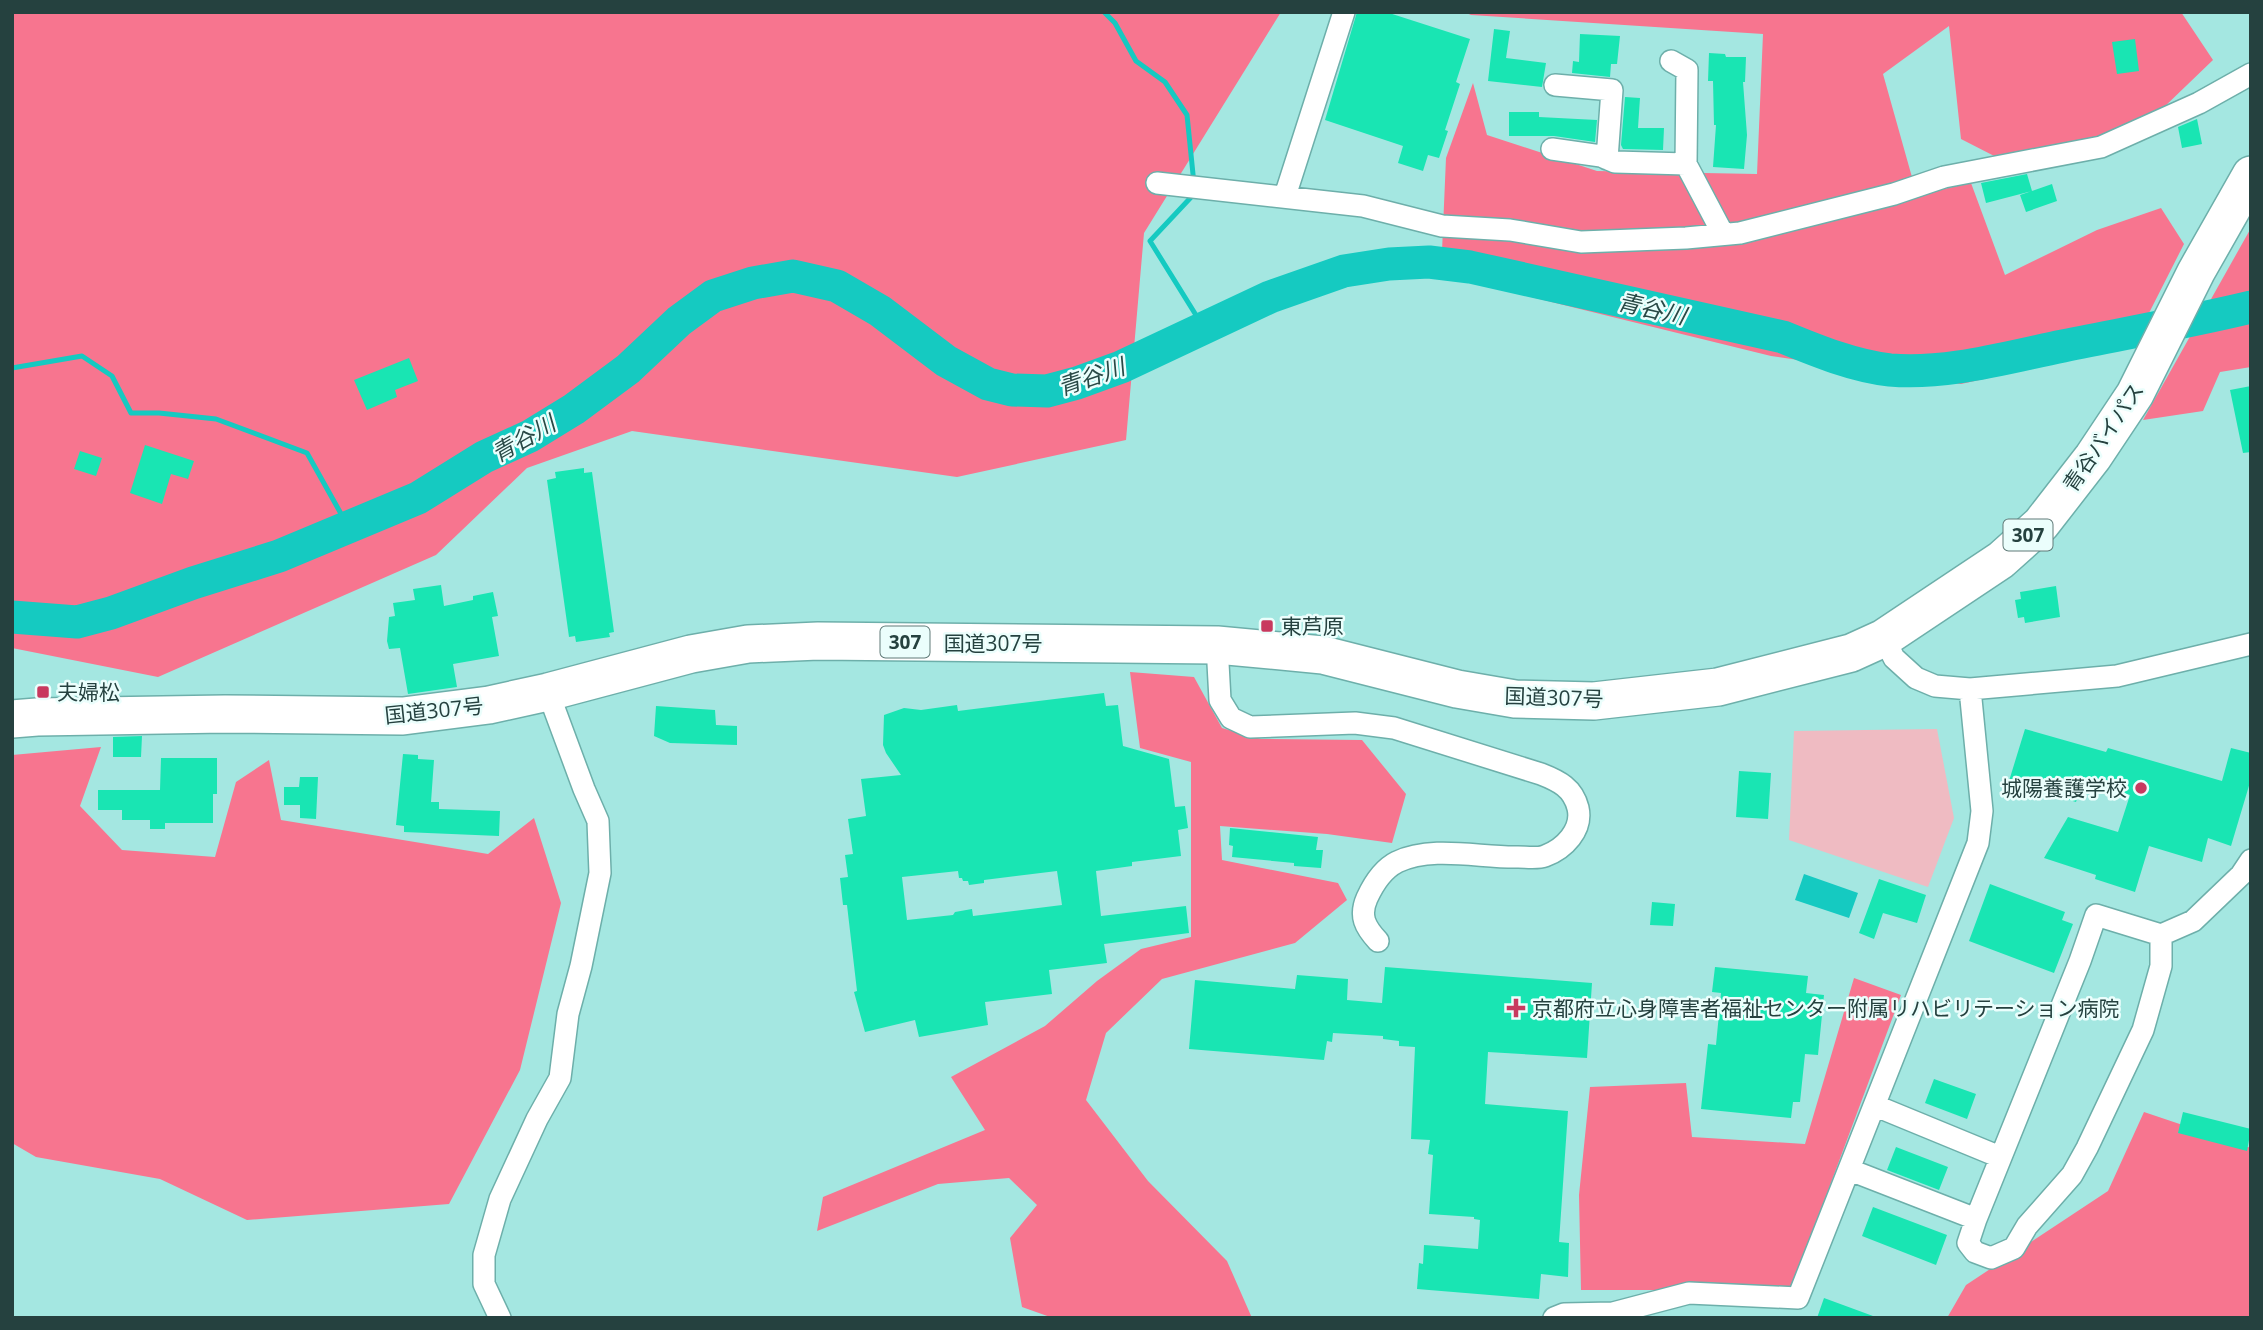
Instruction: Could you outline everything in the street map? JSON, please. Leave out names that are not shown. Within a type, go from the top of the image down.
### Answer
[{"type":"highway","name":"青谷バイパス","points":[[1884,638],[2001,560],[2042,524],[2094,457],[2135,394],[2196,272],[2251,175]]},
{"type":"highway","name":"国道307号","points":[[12,719],[225,714],[403,716],[489,705],[691,654],[748,644],[831,641],[1217,645],[1324,655],[1457,689],[1515,699],[1594,701],[1718,687],[1851,653],[1884,638]]},
{"type":"street","points":[[1285,196],[1344,12]]},
{"type":"street","points":[[1671,61],[1687,70],[1686,164],[1723,234]]},
{"type":"street","points":[[1157,183],[1363,206],[1442,226],[1510,229],[1581,242],[1740,233],[1894,194],[1944,177],[2101,147],[2199,103],[2251,74]]},
{"type":"street","points":[[1555,85],[1612,90],[1607,159]]},
{"type":"street","points":[[1552,149],[1615,162],[1686,164]]},
{"type":"street","points":[[1884,638],[1894,658],[1916,678],[1935,686],[1970,690],[2117,676],[2251,644]]},
{"type":"street","points":[[1217,645],[1220,700],[1231,718],[1250,727],[1355,723],[1394,728],[1560,781],[1573,795],[1579,811],[1576,829],[1567,844],[1543,857],[1427,854],[1396,862],[1377,879],[1364,908],[1367,929],[1378,940]]},
{"type":"street","points":[[1554,1318],[1564,1314],[1613,1313],[1689,1293],[1798,1298],[1978,843],[1982,811],[1970,690]]},
{"type":"street","points":[[499,1318],[484,1283],[484,1255],[500,1199],[537,1119],[560,1078],[568,1014],[600,873],[598,821],[548,692]]},
{"type":"street","points":[[2161,935],[2161,966],[2143,1030],[2087,1148],[2071,1175],[2027,1226],[2014,1248],[1991,1258],[1975,1252],[1968,1243],[1976,1219],[2096,915],[2161,935],[2193,921],[2241,875],[2251,860]]},
{"type":"street","points":[[1876,1106],[2000,1157]]},
{"type":"street","points":[[1850,1170],[1976,1219]]},
{"type":"shaded area","points":[[12,12],[1281,12],[1144,233],[1126,440],[957,477],[632,431],[527,468],[436,555],[158,677],[12,648]]},
{"type":"shaded area","points":[[1464,12],[2181,12],[2213,60],[2134,136],[2004,161],[1961,139],[1949,26],[1883,74],[1917,195],[1971,183],[2005,275],[2097,230],[2161,208],[2184,244],[2149,313],[2102,353],[1961,384],[1771,356],[1441,275],[1446,158],[1473,83],[1487,135],[1597,171],[1757,174],[1763,34],[1471,15]]},
{"type":"shaded area","points":[[2251,228],[2251,367],[2220,372],[2203,411],[2143,420]]},
{"type":"shaded area","points":[[1130,672],[1194,677],[1222,728],[1261,739],[1362,740],[1406,794],[1392,843],[1327,834],[1220,826],[1222,860],[1338,883],[1347,900],[1295,943],[1162,979],[1106,1033],[1086,1100],[1148,1181],[1227,1261],[1252,1318],[1053,1318],[1022,1307],[1010,1238],[1037,1205],[1009,1178],[938,1184],[817,1231],[823,1197],[985,1130],[951,1077],[1045,1026],[1097,981],[1141,949],[1191,937],[1191,762],[1140,748]]},
{"type":"shaded area","points":[[1937,729],[1954,818],[1928,887],[1789,840],[1794,731]]},
{"type":"shaded area","points":[[101,747],[80,806],[122,850],[215,857],[236,782],[269,760],[281,820],[488,854],[534,818],[561,903],[520,1070],[449,1204],[247,1220],[160,1179],[36,1157],[12,1143],[12,755]]},
{"type":"shaded area","points":[[1854,978],[1901,995],[1791,1290],[1581,1290],[1579,1195],[1590,1087],[1686,1083],[1692,1137],[1805,1144]]},
{"type":"shaded area","points":[[2144,1112],[2251,1148],[2251,1318],[1947,1318],[1966,1285],[2108,1191]]},
{"type":"water","points":[[1804,874],[1858,893],[1849,918],[1795,900]]},
{"type":"building","points":[[1357,12],[1386,12],[1470,39],[1456,82],[1460,84],[1439,158],[1428,155],[1423,171],[1398,163],[1403,146],[1325,120]]},
{"type":"building","points":[[1494,29],[1510,31],[1506,58],[1546,63],[1542,87],[1488,81]]},
{"type":"building","points":[[1580,34],[1620,36],[1617,64],[1611,64],[1610,77],[1572,73],[1573,61],[1579,62]]},
{"type":"building","points":[[2135,39],[2139,71],[2117,74],[2112,42]]},
{"type":"building","points":[[1709,53],[1725,54],[1726,57],[1746,57],[1743,82],[1747,135],[1744,169],[1713,167],[1716,125],[1713,81],[1708,81]]},
{"type":"building","points":[[1625,97],[1640,98],[1638,128],[1664,128],[1663,150],[1623,149],[1621,145]]},
{"type":"building","points":[[1509,112],[1539,112],[1539,117],[1597,120],[1595,142],[1554,136],[1509,136]]},
{"type":"building","points":[[2197,119],[2202,144],[2182,148],[2178,127]]},
{"type":"building","points":[[2027,174],[2032,191],[1986,203],[1981,183]]},
{"type":"building","points":[[2052,184],[2057,201],[2026,212],[2020,195]]},
{"type":"building","points":[[409,358],[418,381],[395,390],[397,397],[367,410],[354,380]]},
{"type":"building","points":[[2251,386],[2251,452],[2243,453],[2230,390]]},
{"type":"building","points":[[145,445],[194,461],[188,479],[171,474],[162,504],[130,493]]},
{"type":"building","points":[[80,451],[102,458],[96,476],[74,469]]},
{"type":"building","points":[[584,468],[584,473],[592,472],[614,632],[609,633],[610,637],[576,642],[575,636],[569,637],[547,480],[556,478],[555,472]]},
{"type":"building","points":[[441,585],[444,606],[473,600],[473,596],[493,592],[498,616],[492,617],[499,656],[453,664],[457,687],[408,694],[400,648],[389,649],[387,641],[389,617],[395,616],[393,603],[415,600],[413,589]]},
{"type":"building","points":[[2056,586],[2060,617],[2025,623],[2024,617],[2018,618],[2015,600],[2021,599],[2020,592]]},
{"type":"building","points":[[1104,693],[1106,706],[1118,705],[1123,746],[1169,759],[1175,807],[1185,806],[1188,828],[1178,830],[1181,856],[1132,862],[1132,866],[1096,871],[1101,916],[1186,906],[1189,933],[1104,944],[1107,963],[1049,970],[1052,994],[985,1002],[988,1025],[919,1037],[915,1020],[865,1032],[854,992],[857,991],[847,905],[843,905],[840,878],[848,877],[845,855],[853,854],[848,819],[866,816],[861,779],[901,775],[883,745],[884,715],[904,708],[921,710],[957,705],[958,711]],"holes":[[[958,871],[959,878],[968,881],[969,885],[984,883],[984,880],[1057,871],[1062,905],[973,916],[972,909],[955,912],[953,915],[907,920],[902,877]]]},
{"type":"building","points":[[656,706],[715,710],[716,725],[737,726],[737,745],[670,743],[654,736]]},
{"type":"building","points":[[2025,729],[2106,752],[2108,748],[2222,781],[2231,748],[2251,753],[2251,779],[2231,846],[2208,838],[2202,862],[2149,846],[2135,892],[2095,879],[2096,875],[2044,858],[2068,817],[2118,832],[2130,795],[2082,781],[2076,802],[2009,781]]},
{"type":"building","points":[[142,736],[141,757],[113,757],[113,737]]},
{"type":"building","points":[[403,754],[434,760],[431,802],[439,802],[439,809],[500,811],[499,836],[404,832],[404,826],[396,825]]},
{"type":"building","points":[[161,758],[217,758],[217,794],[213,794],[213,823],[165,823],[165,829],[150,829],[150,820],[122,820],[122,810],[98,810],[98,790],[160,790]]},
{"type":"building","points":[[1739,771],[1771,773],[1768,819],[1736,817]]},
{"type":"building","points":[[300,777],[318,777],[316,819],[300,818],[300,805],[284,805],[284,787],[299,787]]},
{"type":"building","points":[[1230,828],[1318,837],[1316,850],[1323,850],[1321,868],[1232,857],[1233,846],[1229,845]]},
{"type":"building","points":[[1879,879],[1926,895],[1917,923],[1883,913],[1874,939],[1859,933]]},
{"type":"building","points":[[1990,884],[2065,912],[2062,920],[2073,924],[2054,973],[1969,941]]},
{"type":"building","points":[[1652,902],[1675,904],[1673,926],[1650,925]]},
{"type":"building","points":[[1385,967],[1592,983],[1587,1058],[1488,1052],[1485,1104],[1568,1111],[1559,1242],[1569,1243],[1568,1277],[1541,1274],[1539,1299],[1417,1289],[1419,1263],[1423,1264],[1424,1245],[1478,1249],[1480,1220],[1474,1217],[1429,1214],[1433,1155],[1428,1154],[1430,1140],[1411,1139],[1415,1047],[1399,1046],[1399,1041],[1383,1039],[1383,1036],[1333,1033],[1332,1042],[1327,1041],[1324,1060],[1189,1049],[1195,980],[1295,989],[1297,975],[1348,979],[1347,1000],[1382,1003]]},
{"type":"building","points":[[1715,967],[1808,976],[1806,993],[1824,995],[1818,1055],[1805,1054],[1800,1102],[1793,1102],[1791,1118],[1701,1109],[1708,1044],[1716,1045],[1721,993],[1712,992]]},
{"type":"building","points":[[1934,1079],[1976,1094],[1967,1119],[1925,1103]]},
{"type":"building","points":[[2183,1112],[2251,1129],[2247,1151],[2178,1133]]},
{"type":"building","points":[[1896,1147],[1948,1167],[1939,1190],[1887,1170]]},
{"type":"building","points":[[1873,1207],[1947,1235],[1936,1265],[1862,1236]]},
{"type":"building","points":[[1824,1298],[1873,1316],[1873,1318],[1817,1318]]},
{"type":"waterway","points":[[1104,12],[1115,23],[1136,61],[1165,82],[1187,115],[1194,184]]},
{"type":"waterway","points":[[1195,193],[1150,241],[1204,328]]},
{"type":"waterway","name":"青谷川","points":[[12,617],[77,622],[111,613],[279,556],[418,498],[484,457],[530,436],[574,409],[628,369],[679,321],[713,296],[753,283],[793,276],[837,286],[880,311],[946,361],[988,384],[1012,390],[1047,391],[1121,367],[1270,297],[1344,271],[1389,264],[1429,262],[1470,267],[1783,337],[1822,353],[1890,370],[1955,368],[2251,307]]},
{"type":"waterway","points":[[12,368],[82,356],[112,376],[131,413],[216,419],[307,453],[349,528]]},
{"type":"place","name":"東芦原","points":[[1267,626]]},
{"type":"place","name":"夫婦松","points":[[43,692]]},
{"type":"place","name":"城陽養護学校","points":[[2141,788]]},
{"type":"place","name":"京都府立心身障害者福祉センター附属リハビリテーション病院","points":[[1516,1008]]}]
